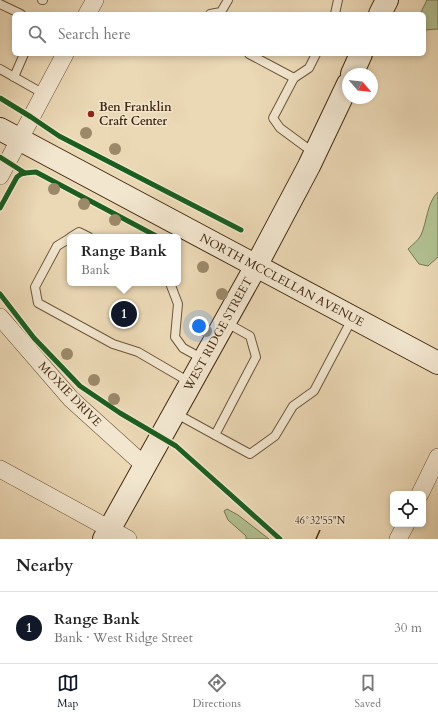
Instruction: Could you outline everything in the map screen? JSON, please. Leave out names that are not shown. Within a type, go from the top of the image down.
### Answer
[{"type":"street","points":[[88,12],[95,0]]},
{"type":"street","points":[[381,12],[387,0]]},
{"type":"street","points":[[0,176],[64,56]]},
{"type":"street","points":[[355,68],[360,56]]},
{"type":"street","name":"WEST RIDGE STREET","points":[[114,536],[145,466],[256,266],[315,154],[342,97]]},
{"type":"street","name":"NORTH MCCLELLAN AVENUE","points":[[0,129],[438,363]]},
{"type":"street","name":"MOXIE DRIVE","points":[[0,317],[71,399],[145,466]]},
{"type":"street","points":[[421,491],[438,457]]},
{"type":"street","points":[[0,469],[114,536]]},
{"type":"street","points":[[398,539],[404,527]]},
{"type":"lane","points":[[221,12],[228,0]]},
{"type":"lane","points":[[335,12],[338,0]]},
{"type":"lane","points":[[0,4],[17,12]]},
{"type":"lane","points":[[14,77],[23,56]]},
{"type":"lane","points":[[253,56],[294,78]]},
{"type":"lane","points":[[315,56],[309,68],[294,78],[272,118],[280,128],[315,154]]},
{"type":"lane","points":[[0,69],[44,94]]},
{"type":"lane","points":[[67,240],[57,246],[35,287],[38,303],[114,344],[138,352],[191,383]]},
{"type":"lane","points":[[171,286],[178,304],[176,337],[183,348],[204,359]]},
{"type":"lane","points":[[174,413],[250,454],[275,436],[293,406],[314,391],[353,318]]},
{"type":"lane","points":[[214,435],[256,357],[250,336],[225,322]]},
{"type":"green space","points":[[427,0],[438,0],[438,29],[426,30],[426,12],[421,12]]},
{"type":"green space","points":[[438,192],[438,257],[428,266],[419,264],[408,249],[421,235],[429,207],[434,196]]},
{"type":"green space","points":[[227,509],[238,515],[269,539],[246,539],[246,536],[228,520],[224,511]]},
{"type":"cycle path","points":[[0,98],[59,136],[241,230]]},
{"type":"cycle path","points":[[0,157],[25,173],[17,177],[0,208]]},
{"type":"cycle path","points":[[25,173],[36,172],[152,234]]},
{"type":"cycle path","points":[[0,294],[34,338],[80,386],[120,413],[176,446],[280,539]]},
{"type":"place","name":"Ben Franklin Craft Center","points":[[91,114]]},
{"type":"place","name":"Range Bank","points":[[124,314]]}]
